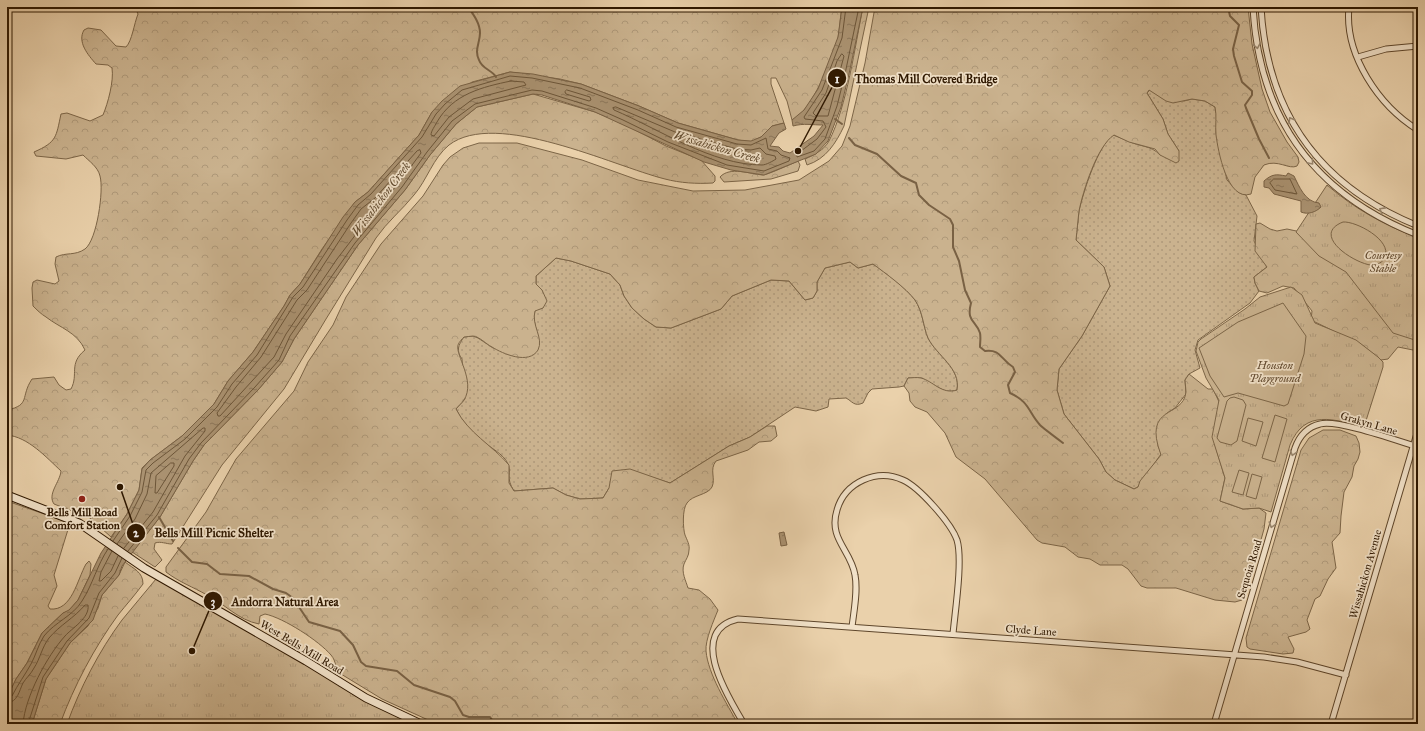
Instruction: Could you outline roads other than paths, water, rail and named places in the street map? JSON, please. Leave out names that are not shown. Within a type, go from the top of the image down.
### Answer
[{"type":"street","points":[[1253,7],[1256,44],[1266,82],[1282,121],[1299,147],[1321,174],[1346,196],[1386,221],[1418,235]]},
{"type":"street","points":[[1261,7],[1264,40],[1270,71],[1284,106],[1302,138],[1331,172],[1356,194],[1385,212],[1418,226]]},
{"type":"street","points":[[1349,7],[1351,34],[1358,58],[1366,76],[1379,95],[1402,119],[1418,130]]},
{"type":"street","points":[[1358,58],[1386,48],[1418,46]]},
{"type":"street","name":"Grakyn Lane","points":[[1314,426],[1325,423],[1339,424],[1416,447]]},
{"type":"street","name":"Sequoia Road","points":[[1214,724],[1295,448],[1301,437],[1314,426]]},
{"type":"street","name":"Wissahickon Avenue","points":[[1331,724],[1416,447],[1418,430]]},
{"type":"street","points":[[852,627],[855,577],[852,564],[839,543],[835,524],[839,502],[846,492],[866,478],[890,476],[903,480],[917,490],[951,529],[956,540],[959,551],[953,634]]},
{"type":"street","name":"West Bells Mill Road","points":[[7,495],[75,520],[99,535],[137,563],[366,698],[420,724]]},
{"type":"street","name":"Clyde Lane","points":[[744,724],[726,691],[714,660],[712,643],[717,631],[728,622],[744,618],[1286,660],[1346,675]]},
{"type":"water","name":"Wissahickon Creek","points":[[842,7],[863,7],[841,107],[828,141],[816,154],[764,175],[731,170],[704,162],[595,112],[542,95],[533,94],[477,107],[456,124],[430,155],[405,190],[358,245],[294,339],[282,362],[258,390],[204,445],[160,517],[122,566],[119,575],[102,595],[93,620],[70,643],[46,679],[32,724],[7,724],[7,698],[16,679],[27,663],[42,633],[63,613],[69,610],[78,600],[101,553],[127,514],[139,490],[142,469],[150,460],[182,436],[214,404],[228,381],[253,352],[290,295],[300,284],[343,217],[355,202],[368,192],[419,135],[432,112],[442,101],[460,86],[510,72],[533,74],[581,84],[639,106],[678,123],[738,140],[751,141],[761,137],[772,126],[784,123],[786,129],[779,133],[770,146],[779,147],[783,151],[790,153],[814,136],[823,125],[804,124],[793,126],[792,120],[804,110],[818,89],[838,37]]},
{"type":"water","points":[[1288,173],[1294,176],[1300,189],[1306,197],[1319,203],[1321,207],[1312,212],[1301,212],[1301,201],[1274,194],[1269,188],[1264,187],[1264,181],[1269,177],[1277,175],[1286,176]]},
{"type":"water","points":[[784,532],[787,545],[781,546],[779,533]]},
{"type":"waterway","points":[[468,7],[476,19],[480,29],[477,50],[480,63],[496,77]]},
{"type":"waterway","points":[[1228,7],[1230,16],[1239,25],[1233,49],[1234,56],[1242,82],[1252,91],[1252,95],[1245,105],[1259,139],[1269,158]]},
{"type":"waterway","points":[[835,119],[842,124]]},
{"type":"waterway","points":[[849,138],[855,145],[877,154],[901,176],[916,183],[919,195],[929,205],[950,219],[953,225],[953,247],[959,261],[965,290],[971,303],[970,314],[980,333],[980,347],[985,351],[997,353],[1013,367],[1015,372],[1008,385],[1010,393],[1017,396],[1025,404],[1040,425],[1063,443]]},
{"type":"waterway","points":[[159,517],[173,541]]},
{"type":"waterway","points":[[178,548],[192,562],[207,564],[220,574],[249,576],[273,589],[286,593],[293,598],[309,622],[340,631],[353,645],[361,662],[366,666],[397,671],[414,685],[450,697],[455,701],[463,715],[469,717],[490,717],[495,724]]},
{"type":"place","name":"Thomas Mill Covered Bridge","points":[[798,151]]},
{"type":"place","name":"Bells Mill Picnic Shelter","points":[[120,487]]},
{"type":"place","name":"Bells Mill Road Comfort Station","points":[[82,499]]},
{"type":"place","name":"Andorra Natural Area","points":[[192,651]]},
{"type":"park label","name":"Courtesy Stable","points":[[1383,261]]},
{"type":"park label","name":"Houston Playground","points":[[1275,371]]}]
